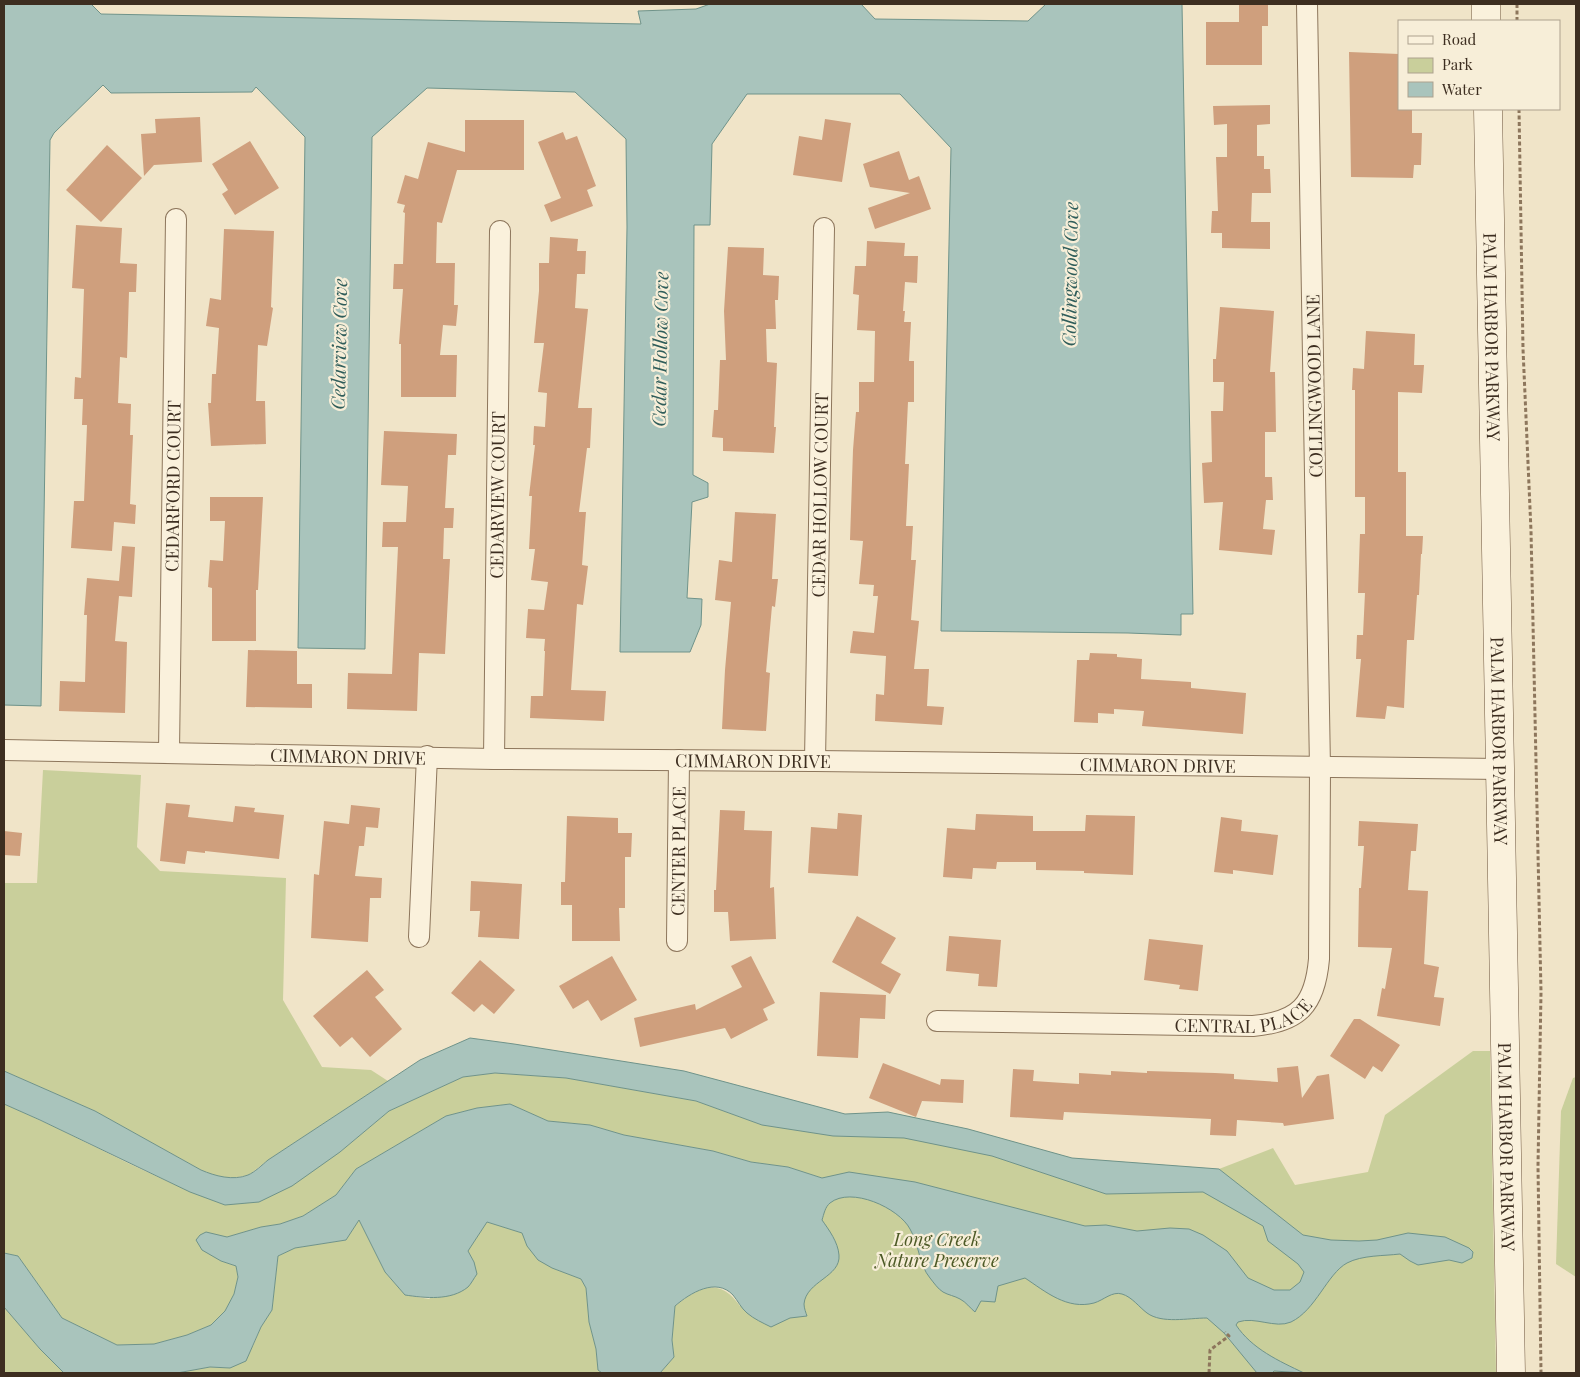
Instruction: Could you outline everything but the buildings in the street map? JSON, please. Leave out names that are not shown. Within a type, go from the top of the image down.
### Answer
[{"type":"street","name":"COLLINGWOOD LANE","points":[[1307,4],[1320,768]]},
{"type":"street","points":[[1486,4],[1486,20]]},
{"type":"street","name":"PALM HARBOR PARKWAY","points":[[1488,110],[1511,1373]]},
{"type":"street","name":"CEDARFORD COURT","points":[[169,752],[176,219]]},
{"type":"street","name":"CEDAR HOLLOW COURT","points":[[815,761],[824,228]]},
{"type":"street","name":"CEDARVIEW COURT","points":[[494,759],[500,230]]},
{"type":"street","name":"CIMMARON DRIVE","points":[[4,750],[427,756],[494,759],[1501,769]]},
{"type":"street","points":[[419,937],[427,756]]},
{"type":"street","name":"CENTER PLACE","points":[[676,941],[679,760]]},
{"type":"street","name":"CENTRAL PLACE","points":[[937,1022],[1238,1026],[1275,1023],[1293,1015],[1301,1009],[1310,996],[1318,971],[1320,768]]},
{"type":"path","points":[[1517,4],[1517,20]]},
{"type":"path","points":[[1519,110],[1523,349],[1531,531],[1540,963],[1541,1041],[1538,1166],[1541,1373]]},
{"type":"path","points":[[1209,1373],[1210,1350],[1229,1336],[1225,1332]]},
{"type":"green space","points":[[43,770],[141,775],[137,847],[160,871],[286,878],[283,1000],[322,1067],[371,1070],[388,1081],[268,1160],[249,1175],[233,1178],[216,1177],[201,1170],[95,1111],[4,1071],[4,883],[37,883]]},
{"type":"green space","name":"Long Creek Nature Preserve","points":[[1473,1051],[1490,1051],[1496,1373],[660,1373],[674,1357],[672,1340],[675,1306],[701,1290],[717,1288],[732,1297],[740,1306],[822,1178],[788,1167],[751,1162],[713,1151],[624,1135],[590,1125],[548,1121],[510,1104],[477,1108],[446,1116],[356,1169],[336,1195],[303,1216],[280,1224],[261,1227],[227,1237],[221,1261],[236,1266],[238,1277],[234,1294],[225,1311],[211,1325],[187,1335],[154,1344],[117,1345],[62,1318],[18,1256],[4,1253],[4,1104],[169,1182],[225,1205],[340,1152],[389,1111],[463,1077],[495,1073],[566,1078],[696,1101],[762,1125],[888,1112],[968,1129],[1072,1158],[1219,1169],[1273,1148],[1295,1185],[1368,1172],[1385,1115]]},
{"type":"green space","points":[[1576,1077],[1576,1277],[1556,1264],[1561,1111],[1573,1078]]},
{"type":"green space","points":[[359,1220],[385,1272],[405,1295],[429,1299],[474,1262],[468,1251],[487,1222],[522,1233],[527,1246],[552,1268],[581,1279],[586,1288],[589,1322],[596,1349],[598,1370],[602,1373],[177,1373],[210,1367],[230,1368],[253,1346],[261,1327],[272,1310],[278,1256],[295,1248],[346,1240]]},
{"type":"green space","points":[[4,1307],[40,1349],[64,1373],[4,1373]]},
{"type":"water","points":[[4,4],[91,4],[101,14],[641,24],[638,11],[696,9],[710,4],[861,4],[875,19],[1028,21],[1046,4],[1182,4],[1193,614],[1181,614],[1181,635],[941,631],[951,148],[900,94],[747,94],[712,144],[710,225],[694,225],[693,475],[708,483],[708,497],[692,502],[687,598],[702,599],[701,625],[690,652],[620,652],[627,227],[626,139],[575,92],[427,88],[372,137],[365,649],[298,648],[305,137],[256,87],[252,92],[111,93],[103,85],[54,133],[50,140],[41,706],[4,705]]},
{"type":"water","points":[[470,1038],[684,1071],[845,1114],[888,1112],[968,1129],[1072,1158],[1219,1169],[1303,1235],[1331,1240],[1359,1241],[1377,1240],[1408,1233],[1445,1237],[1469,1248],[1473,1252],[1472,1258],[1462,1263],[1449,1260],[1418,1265],[1400,1254],[1359,1258],[1340,1268],[1307,1309],[1291,1322],[1278,1324],[1251,1320],[1238,1322],[1236,1325],[1242,1333],[1258,1348],[1304,1373],[1274,1371],[1272,1373],[1257,1373],[1224,1333],[1207,1318],[1176,1320],[1160,1318],[1147,1313],[1126,1295],[1118,1293],[1094,1303],[1075,1304],[1057,1298],[1025,1278],[998,1286],[995,1302],[981,1301],[975,1312],[962,1300],[941,1291],[933,1282],[926,1273],[913,1235],[904,1221],[885,1207],[874,1202],[850,1197],[839,1198],[830,1203],[825,1211],[822,1220],[837,1245],[838,1262],[835,1269],[816,1284],[806,1296],[804,1304],[807,1316],[790,1318],[771,1327],[747,1313],[733,1295],[726,1290],[719,1287],[711,1287],[695,1292],[675,1306],[672,1340],[674,1357],[660,1373],[602,1373],[598,1370],[596,1349],[589,1322],[586,1288],[581,1279],[552,1268],[538,1260],[527,1246],[522,1233],[487,1222],[468,1251],[474,1262],[477,1274],[468,1287],[454,1295],[429,1297],[405,1295],[385,1272],[359,1220],[346,1240],[295,1248],[278,1256],[272,1310],[261,1327],[246,1361],[230,1368],[210,1367],[177,1373],[64,1373],[40,1349],[4,1307],[4,1253],[18,1256],[62,1318],[117,1345],[154,1344],[187,1335],[211,1325],[225,1311],[234,1294],[238,1277],[236,1266],[221,1261],[202,1250],[196,1240],[200,1235],[206,1232],[227,1237],[261,1227],[280,1224],[303,1216],[336,1195],[356,1169],[446,1116],[477,1108],[510,1104],[548,1121],[590,1125],[624,1135],[713,1151],[751,1162],[788,1167],[822,1178],[849,1172],[915,1182],[1085,1226],[1106,1225],[1137,1231],[1170,1228],[1189,1229],[1203,1235],[1227,1251],[1248,1278],[1274,1290],[1290,1290],[1300,1282],[1304,1272],[1298,1264],[1268,1241],[1263,1226],[1203,1192],[1106,1194],[992,1156],[904,1138],[833,1136],[762,1125],[696,1101],[566,1078],[495,1073],[463,1077],[389,1111],[340,1152],[292,1186],[259,1202],[225,1205],[190,1192],[4,1104],[4,1071],[95,1111],[201,1170],[224,1177],[236,1178],[253,1172],[268,1160],[420,1060]]},
{"type":"water label","name":"Collingwood Cove","points":[[1069,274]]},
{"type":"water label","name":"Cedarview Cove","points":[[338,344]]},
{"type":"water label","name":"Cedar Hollow Cove","points":[[659,349]]}]
